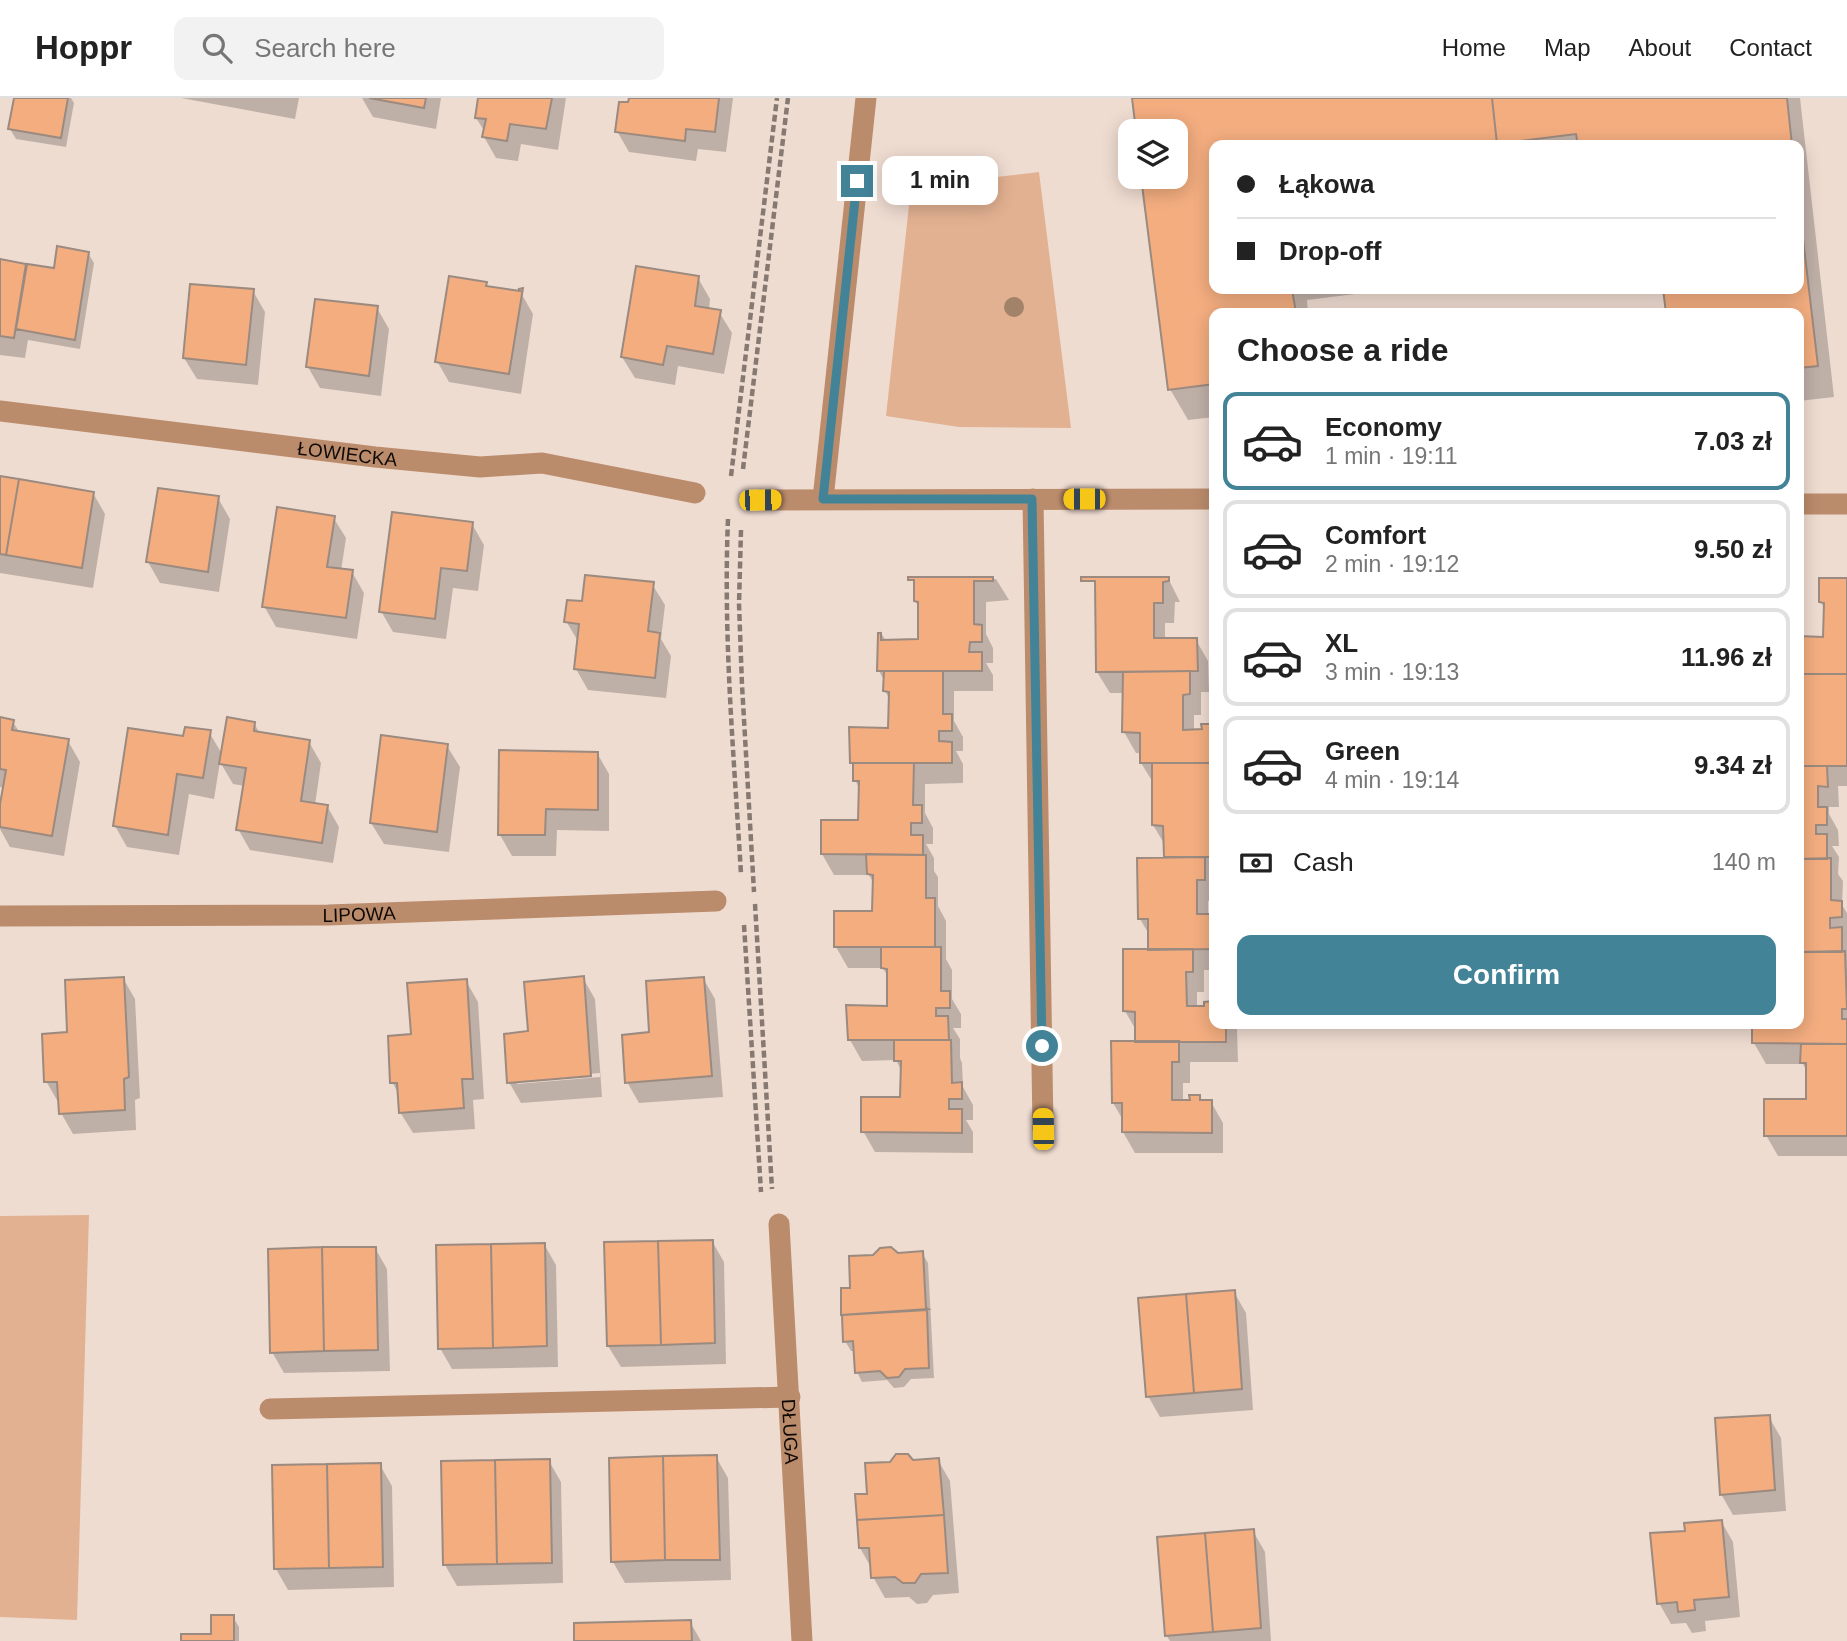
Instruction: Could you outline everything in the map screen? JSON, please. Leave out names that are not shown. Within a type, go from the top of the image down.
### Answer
[{"type":"street","points":[[823,499],[866,98]]},
{"type":"street","name":"ŁOWIECKA","points":[[0,411],[375,457],[480,467],[542,463],[695,493]]},
{"type":"street","points":[[1032,499],[1043,1129]]},
{"type":"street","points":[[760,500],[1209,499]]},
{"type":"street","points":[[1804,503],[1847,504]]},
{"type":"street","name":"LIPOWA","points":[[0,916],[328,915],[716,901]]},
{"type":"street","name":"DŁUGA","points":[[779,1224],[802,1641]]},
{"type":"street","points":[[270,1409],[790,1397]]},
{"type":"path","points":[[731,478],[777,98]]},
{"type":"path","points":[[742,479],[788,98]]},
{"type":"path","points":[[729,507],[729,658],[742,886]]},
{"type":"path","points":[[741,521],[739,604],[742,685],[774,1209],[779,1224]]},
{"type":"path","points":[[744,924],[761,1196]]},
{"type":"shaded area","points":[[1039,172],[1071,428],[959,427],[886,416],[911,187]]},
{"type":"shaded area","points":[[89,1215],[77,1620],[0,1617],[0,1216]]},
{"type":"building","points":[[14,98],[68,98],[61,138],[8,129]]},
{"type":"building","points":[[369,98],[426,98],[424,108]]},
{"type":"building","points":[[478,98],[552,98],[546,129],[510,124],[507,141],[482,137],[486,119],[475,118]]},
{"type":"building","points":[[629,98],[719,98],[715,132],[686,129],[685,141],[615,132],[619,102],[628,102]]},
{"type":"building","points":[[1132,98],[1492,98],[1497,140],[1209,140],[1209,294],[1293,294],[1295,308],[1209,308],[1209,385],[1168,390],[1143,189],[1188,189],[1188,119],[1135,119]]},
{"type":"building","points":[[1492,98],[1787,98],[1791,140],[1577,140],[1576,134],[1529,140],[1497,140]]},
{"type":"building","points":[[57,246],[89,252],[75,340],[16,329],[27,264],[54,268]]},
{"type":"building","points":[[1804,247],[1818,366],[1804,367],[1804,308],[1665,308],[1664,294],[1804,294]]},
{"type":"building","points":[[0,259],[26,264],[14,338],[0,336]]},
{"type":"building","points":[[636,266],[699,276],[695,306],[721,310],[713,354],[667,346],[663,365],[621,357]]},
{"type":"building","points":[[449,276],[487,282],[486,286],[520,291],[519,289],[523,288],[509,374],[435,362]]},
{"type":"building","points":[[190,284],[254,289],[246,365],[183,358]]},
{"type":"building","points":[[315,299],[378,306],[369,376],[306,367]]},
{"type":"building","points":[[0,476],[19,479],[6,555],[0,554]]},
{"type":"building","points":[[19,479],[94,492],[82,568],[6,555]]},
{"type":"building","points":[[158,488],[219,496],[208,572],[146,562]]},
{"type":"building","points":[[277,507],[335,516],[327,567],[353,570],[346,618],[262,607]]},
{"type":"building","points":[[392,512],[473,522],[467,571],[441,568],[435,619],[379,612]]},
{"type":"building","points":[[585,575],[654,582],[648,631],[660,633],[655,678],[574,669],[579,624],[564,622],[567,600],[582,601]]},
{"type":"building","points":[[908,577],[993,577],[993,581],[974,581],[974,624],[982,625],[982,642],[970,642],[969,652],[982,652],[982,671],[877,671],[878,633],[881,633],[881,640],[918,639],[918,602],[914,601],[914,580],[908,580]]},
{"type":"building","points":[[1081,577],[1169,577],[1169,581],[1163,582],[1163,603],[1154,603],[1154,638],[1197,638],[1198,671],[1096,672],[1095,581],[1081,581]]},
{"type":"building","points":[[1819,578],[1847,578],[1847,674],[1804,674],[1804,636],[1823,637],[1824,603],[1819,602]]},
{"type":"building","points":[[884,671],[943,671],[943,714],[952,714],[952,731],[939,731],[939,741],[952,742],[952,763],[850,763],[849,727],[888,728],[889,692],[883,691]]},
{"type":"building","points":[[1190,671],[1190,694],[1183,695],[1183,730],[1202,729],[1201,724],[1209,724],[1209,763],[1140,763],[1140,733],[1122,732],[1123,672]]},
{"type":"building","points":[[1804,674],[1847,674],[1847,766],[1804,766]]},
{"type":"building","points":[[0,717],[14,720],[12,730],[69,739],[52,836],[0,827],[0,804],[6,770],[0,769]]},
{"type":"building","points":[[227,717],[255,722],[254,731],[310,740],[301,801],[328,805],[322,843],[236,830],[246,768],[219,764]]},
{"type":"building","points":[[185,727],[211,730],[203,778],[177,774],[168,835],[113,826],[128,728],[183,736]]},
{"type":"building","points":[[381,735],[448,744],[437,832],[370,823]]},
{"type":"building","points":[[499,750],[598,752],[598,810],[546,809],[545,835],[498,835]]},
{"type":"building","points":[[853,763],[914,763],[913,805],[922,805],[922,823],[911,823],[911,835],[923,835],[923,855],[821,854],[821,820],[858,820],[859,781],[853,781]]},
{"type":"building","points":[[1152,763],[1209,763],[1209,857],[1164,857],[1163,826],[1152,825]]},
{"type":"building","points":[[1804,766],[1827,766],[1828,787],[1818,786],[1818,807],[1827,807],[1827,825],[1816,825],[1816,834],[1827,834],[1827,859],[1804,859]]},
{"type":"building","points":[[866,854],[926,855],[926,898],[935,898],[935,947],[834,947],[834,911],[872,911],[873,875],[867,874]]},
{"type":"building","points":[[1205,857],[1205,880],[1197,880],[1197,914],[1209,914],[1209,949],[1148,950],[1148,919],[1138,919],[1137,858]]},
{"type":"building","points":[[1831,858],[1831,900],[1842,901],[1842,917],[1830,918],[1830,928],[1842,927],[1842,952],[1804,952],[1804,859]]},
{"type":"building","points":[[881,947],[941,947],[941,991],[950,991],[950,1008],[936,1008],[936,1016],[948,1016],[949,1040],[848,1040],[846,1005],[887,1006],[887,969],[881,968]]},
{"type":"building","points":[[1123,949],[1193,949],[1193,972],[1186,972],[1187,1006],[1204,1006],[1204,1002],[1209,1001],[1209,1029],[1226,1029],[1226,1042],[1135,1042],[1135,1012],[1123,1011]]},
{"type":"building","points":[[1845,951],[1847,1009],[1842,1009],[1842,1019],[1847,1019],[1847,1044],[1752,1043],[1752,1029],[1804,1029],[1804,952]]},
{"type":"building","points":[[584,976],[591,1076],[507,1083],[504,1034],[528,1031],[524,982]]},
{"type":"building","points":[[124,977],[129,1077],[124,1079],[125,1110],[59,1114],[57,1082],[44,1082],[42,1034],[67,1032],[65,980]]},
{"type":"building","points":[[704,977],[712,1076],[625,1083],[622,1035],[649,1032],[646,981]]},
{"type":"building","points":[[467,979],[473,1079],[462,1079],[464,1108],[399,1113],[397,1083],[390,1083],[388,1036],[411,1034],[407,983]]},
{"type":"building","points":[[894,1040],[951,1040],[952,1083],[962,1082],[962,1099],[949,1099],[949,1109],[962,1109],[962,1133],[861,1132],[861,1097],[900,1097],[901,1061],[894,1061]]},
{"type":"building","points":[[1111,1041],[1179,1041],[1179,1062],[1172,1062],[1172,1100],[1190,1100],[1189,1095],[1200,1095],[1200,1100],[1212,1100],[1212,1133],[1122,1132],[1122,1103],[1112,1103]]},
{"type":"building","points":[[1801,1044],[1847,1044],[1847,1136],[1764,1136],[1764,1099],[1806,1099],[1806,1063],[1800,1063]]},
{"type":"building","points":[[713,1240],[715,1343],[661,1345],[658,1241]]},
{"type":"building","points":[[658,1241],[661,1345],[607,1346],[604,1242]]},
{"type":"building","points":[[545,1243],[547,1346],[493,1348],[491,1244]]},
{"type":"building","points":[[491,1244],[493,1348],[438,1349],[436,1245]]},
{"type":"building","points":[[322,1247],[376,1247],[378,1350],[324,1351]]},
{"type":"building","points":[[322,1247],[324,1351],[270,1353],[268,1249]]},
{"type":"building","points":[[891,1247],[898,1253],[923,1251],[928,1309],[841,1315],[841,1288],[850,1288],[849,1256],[873,1255],[880,1248]]},
{"type":"building","points":[[1235,1290],[1242,1389],[1194,1393],[1186,1294]]},
{"type":"building","points":[[1186,1294],[1194,1393],[1146,1397],[1138,1298]]},
{"type":"building","points":[[927,1310],[929,1368],[905,1369],[899,1377],[887,1378],[880,1371],[855,1373],[853,1341],[843,1342],[842,1315]]},
{"type":"building","points":[[1770,1415],[1775,1490],[1720,1495],[1715,1418]]},
{"type":"building","points":[[896,1454],[908,1454],[913,1460],[939,1458],[944,1515],[857,1520],[855,1494],[867,1494],[865,1463],[890,1462]]},
{"type":"building","points":[[717,1455],[720,1560],[665,1560],[663,1456]]},
{"type":"building","points":[[663,1456],[665,1560],[611,1562],[609,1458]]},
{"type":"building","points":[[550,1459],[552,1563],[497,1564],[495,1460]]},
{"type":"building","points":[[495,1460],[497,1564],[443,1565],[441,1461]]},
{"type":"building","points":[[381,1463],[383,1567],[329,1568],[327,1464]]},
{"type":"building","points":[[327,1464],[329,1568],[274,1569],[272,1465]]},
{"type":"building","points":[[944,1515],[948,1573],[921,1574],[915,1583],[903,1583],[895,1577],[871,1578],[869,1548],[859,1548],[857,1520]]},
{"type":"building","points":[[1722,1520],[1729,1597],[1694,1600],[1695,1610],[1678,1612],[1677,1602],[1657,1604],[1650,1533],[1685,1531],[1684,1523]]},
{"type":"building","points":[[1254,1529],[1261,1628],[1213,1632],[1205,1533]]},
{"type":"building","points":[[1205,1533],[1213,1632],[1165,1636],[1157,1537]]},
{"type":"building","points":[[211,1615],[234,1615],[234,1641],[181,1641],[181,1634],[211,1634]]},
{"type":"building","points":[[691,1620],[692,1641],[574,1641],[574,1623]]},
{"type":"route","points":[[857,181],[823,499],[1032,499],[1042,1046]]}]
